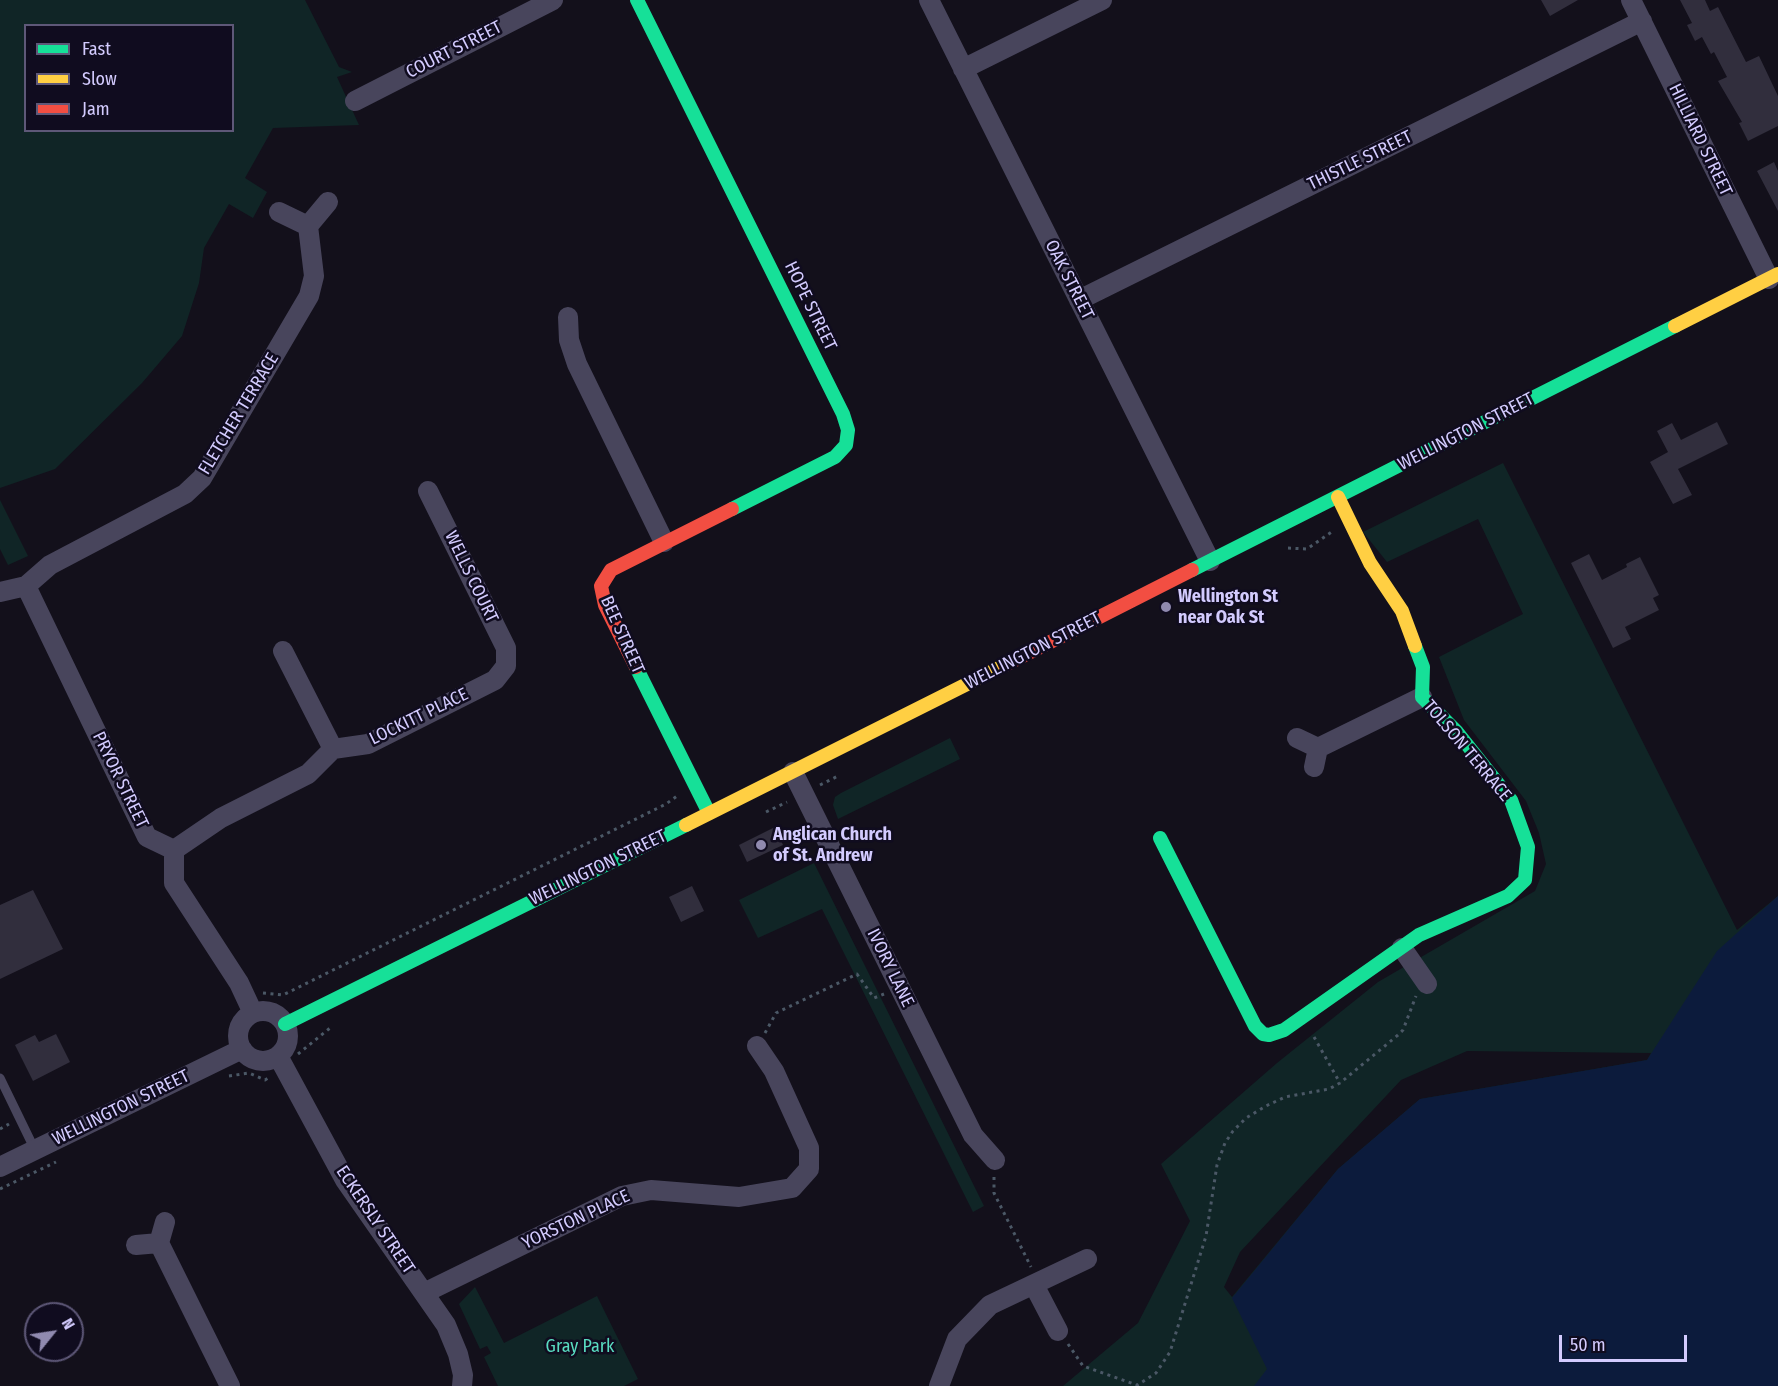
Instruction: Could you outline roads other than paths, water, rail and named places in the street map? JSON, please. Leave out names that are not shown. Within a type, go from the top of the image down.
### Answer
[{"type":"street","name":"COURT STREET","points":[[355,101],[553,0]]},
{"type":"street","name":"HOPE STREET","points":[[637,0],[843,414],[848,430],[846,445],[835,457],[664,542]]},
{"type":"street","name":"OAK STREET","points":[[929,0],[1210,561]]},
{"type":"street","points":[[963,69],[1102,0]]},
{"type":"street","name":"HILLIARD STREET","points":[[1631,0],[1774,277]]},
{"type":"street","name":"THISTLE STREET","points":[[1079,300],[1642,21]]},
{"type":"street","points":[[279,212],[308,226],[328,202]]},
{"type":"street","name":"FLETCHER TERRACE","points":[[26,586],[50,565],[185,494],[202,478],[309,296],[314,276],[308,226]]},
{"type":"street","name":"WELLINGTON STREET","points":[[285,1024],[794,772],[1774,277]]},
{"type":"street","points":[[568,317],[569,340],[577,364],[664,542]]},
{"type":"street","name":"WELLS COURT","points":[[428,491],[506,648],[506,666]]},
{"type":"street","name":"TOLSON TERRACE","points":[[1160,838],[1255,1026],[1263,1034],[1275,1034],[1302,1017],[1419,935],[1508,896],[1525,880],[1528,847],[1510,800],[1457,732],[1422,697],[1423,667],[1402,611],[1370,562],[1338,497]]},
{"type":"street","name":"BEE STREET","points":[[664,542],[611,570],[604,579],[601,593],[615,626],[709,813]]},
{"type":"street","points":[[0,592],[26,586]]},
{"type":"street","name":"PRYOR STREET","points":[[26,586],[147,837],[174,850]]},
{"type":"street","points":[[253,1013],[243,992],[174,883],[174,850],[221,818],[308,774],[333,749],[284,651]]},
{"type":"street","name":"LOCKITT PLACE","points":[[333,749],[368,744],[495,680],[506,666]]},
{"type":"street","points":[[1318,748],[1422,697]]},
{"type":"street","points":[[1297,738],[1318,748]]},
{"type":"street","points":[[1314,768],[1318,748]]},
{"type":"street","name":"IVORY LANE","points":[[794,772],[973,1135],[995,1160]]},
{"type":"street","points":[[1402,948],[1425,981]]},
{"type":"street","points":[[271,1012],[285,1024],[288,1042],[281,1063],[258,1060],[249,1056],[242,1049],[238,1039],[240,1028],[245,1019],[253,1013],[271,1012]]},
{"type":"street","name":"YORSTON PLACE","points":[[424,1293],[622,1196],[651,1190],[739,1197],[792,1188],[809,1168],[809,1148],[774,1071],[757,1046]]},
{"type":"street","name":"WELLINGTON STREET","points":[[0,1167],[242,1049]]},
{"type":"street","name":"ECKERSLY STREET","points":[[281,1063],[345,1180],[446,1324],[458,1354],[463,1375],[462,1386]]},
{"type":"street","points":[[165,1222],[159,1243],[230,1386]]},
{"type":"street","points":[[136,1245],[159,1243]]},
{"type":"street","points":[[939,1386],[957,1339],[990,1305],[1087,1260]]},
{"type":"street","points":[[1034,1285],[1058,1330]]},
{"type":"lane","points":[[0,1078],[34,1150]]},
{"type":"water","points":[[1778,896],[1778,1386],[1254,1386],[1267,1369],[1232,1298],[1338,1169],[1420,1099],[1647,1060],[1717,951]]},
{"type":"place","name":"Wellington St near Oak St","points":[[1166,607]]},
{"type":"place","name":"Anglican Church of St. Andrew","points":[[761,845]]},
{"type":"park label","name":"Gray Park","points":[[580,1347]]}]
